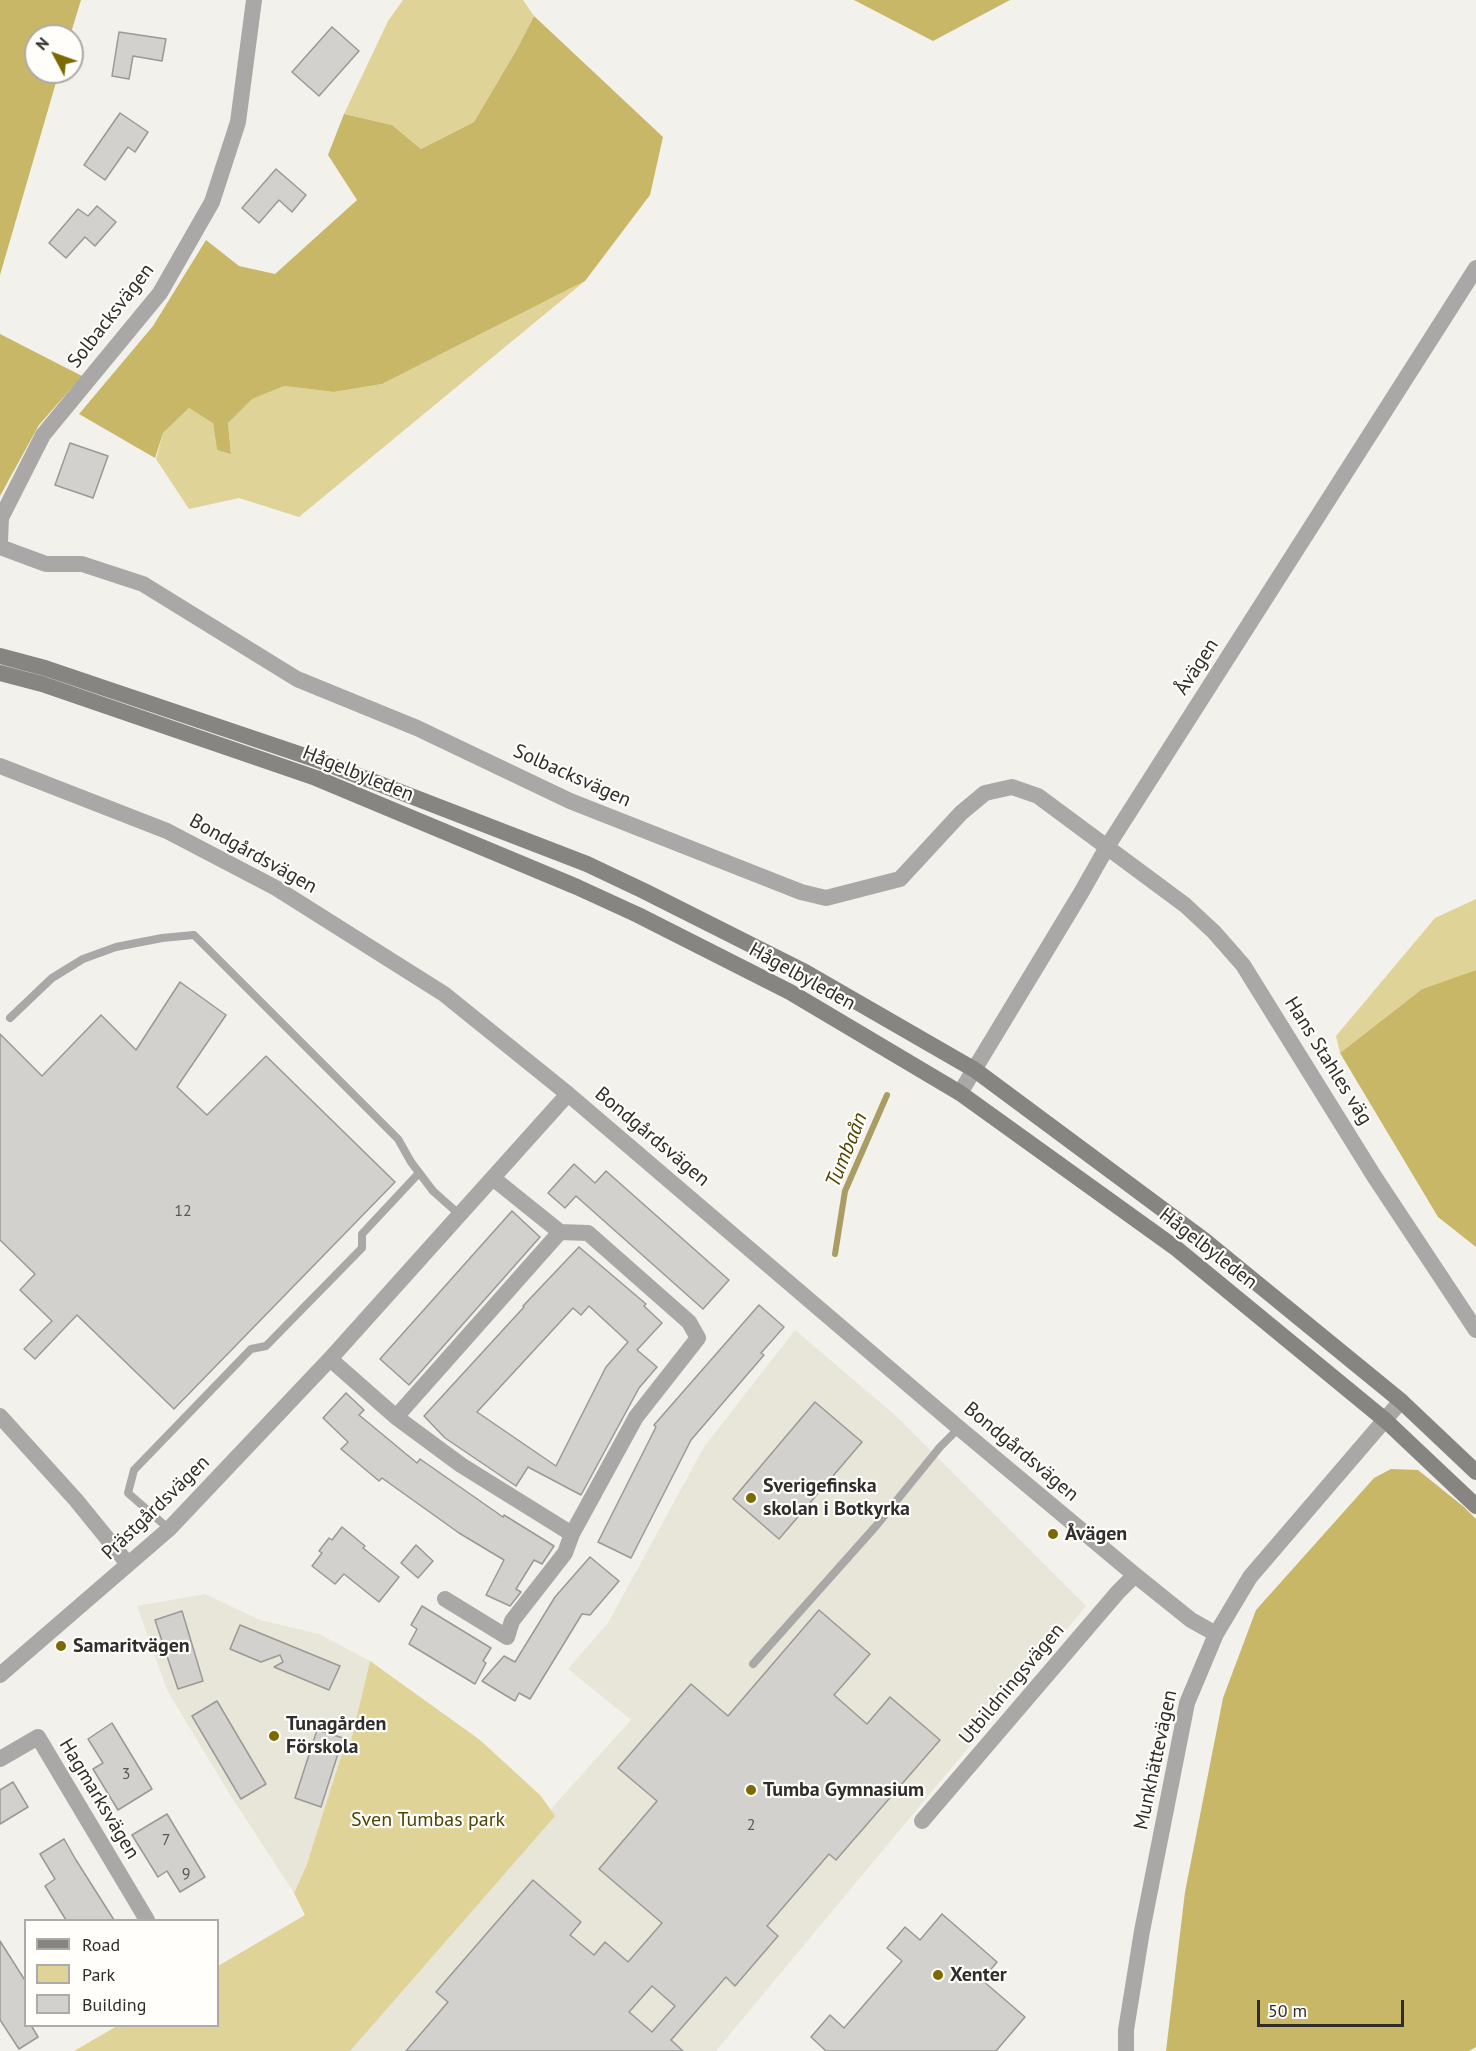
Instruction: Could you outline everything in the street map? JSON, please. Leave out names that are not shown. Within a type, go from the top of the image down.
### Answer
[{"type":"main road","name":"Hågelbyleden","points":[[0,656],[56,672],[320,761],[587,864],[805,972],[975,1070],[1204,1240],[1401,1401],[1476,1472]]},
{"type":"main road","name":"Hågelbyleden","points":[[0,673],[42,684],[316,778],[577,887],[638,915],[790,992],[960,1093],[1177,1249],[1385,1420],[1476,1506]]},
{"type":"street","name":"Solbacksvägen","points":[[0,542],[1,518],[43,435],[160,293],[212,202],[238,122],[254,0]]},
{"type":"street","name":"Åvägen","points":[[960,1093],[1107,847],[1476,268]]},
{"type":"street","name":"Solbacksvägen","points":[[0,547],[46,564],[82,564],[143,584],[297,679],[417,728],[570,801],[801,892],[826,898],[900,879],[961,813],[985,793],[1012,787],[1038,796],[1107,847]]},
{"type":"street","name":"Bondgårdsvägen","points":[[0,766],[167,831],[276,888],[444,994],[568,1094],[1135,1575],[1191,1620],[1216,1634]]},
{"type":"street","name":"Hans Stahles väg","points":[[1107,847],[1185,905],[1243,965],[1374,1176],[1476,1330]]},
{"type":"street","name":"Prästgårdsvägen","points":[[0,1675],[169,1529],[330,1359],[568,1094]]},
{"type":"street","points":[[445,1599],[507,1637],[512,1621],[565,1553],[572,1534],[636,1417],[698,1338],[689,1322],[588,1233],[560,1232],[494,1179]]},
{"type":"street","points":[[396,1417],[560,1232]]},
{"type":"street","points":[[330,1359],[396,1417],[461,1465],[572,1534]]},
{"type":"street","name":"Munkhättevägen","points":[[1126,2051],[1126,2030],[1142,1931],[1187,1703],[1216,1634],[1250,1577],[1401,1401]]},
{"type":"street","points":[[0,1416],[76,1500],[128,1564]]},
{"type":"street","name":"Utbildningsvägen","points":[[922,1821],[1135,1575]]},
{"type":"street","name":"Hagmarksvägen","points":[[0,1759],[38,1737],[146,1919]]},
{"type":"lane","points":[[10,1018],[52,978],[83,959],[116,947],[162,938],[194,935],[398,1139],[433,1191],[460,1215]]},
{"type":"lane","points":[[169,1529],[128,1493],[134,1470],[251,1349],[266,1346],[362,1248],[362,1234],[419,1173]]},
{"type":"lane","points":[[753,1664],[876,1526],[940,1447],[959,1428]]},
{"type":"shaded area","points":[[0,0],[81,0],[74,24],[24,24],[24,84],[56,84],[0,275]]},
{"type":"shaded area","points":[[854,0],[1010,0],[933,41]]},
{"type":"shaded area","points":[[534,16],[663,137],[650,195],[585,281],[382,384],[334,392],[284,386],[252,399],[228,423],[231,454],[217,450],[213,423],[189,408],[163,433],[155,458],[79,414],[153,326],[206,240],[239,266],[275,274],[357,200],[328,155],[344,114],[392,125],[421,149],[474,122]]},
{"type":"shaded area","points":[[0,334],[82,376],[39,425],[0,496]]},
{"type":"shaded area","points":[[1476,970],[1476,1247],[1438,1217],[1340,1053],[1422,989]]},
{"type":"shaded area","name":"Tumba Gymnasium","points":[[795,1330],[896,1416],[1086,1606],[716,2051],[317,2051],[495,1871],[631,1720],[568,1669],[608,1623],[704,1447]]},
{"type":"shaded area","points":[[1391,1469],[1418,1470],[1476,1519],[1476,2047],[1469,2051],[1166,2051],[1185,1892],[1223,1698],[1256,1610],[1374,1478]]},
{"type":"shaded area","name":"Tunagården Förskola","points":[[205,1594],[260,1620],[319,1634],[370,1661],[341,1783],[294,1893],[229,1793],[167,1690],[137,1606]]},
{"type":"green space","points":[[403,0],[523,0],[534,16],[474,122],[421,149],[392,125],[344,114],[388,21]]},
{"type":"green space","points":[[585,281],[299,517],[239,498],[189,509],[156,459],[163,433],[189,408],[213,422],[217,450],[231,453],[228,423],[251,399],[284,386],[334,392],[382,384]]},
{"type":"green space","points":[[1476,899],[1476,970],[1422,989],[1340,1053],[1336,1036],[1435,918]]},
{"type":"green space","name":"Sven Tumbas park","points":[[370,1661],[480,1740],[541,1796],[555,1816],[350,2051],[74,2051],[115,2027],[219,2027],[219,1965],[305,1915],[294,1893],[307,1864],[346,1741],[350,1745]]},
{"type":"building","points":[[332,27],[359,51],[319,96],[292,72]]},
{"type":"building","points":[[119,32],[166,39],[162,61],[133,56],[129,79],[112,76]]},
{"type":"building","points":[[120,113],[148,132],[135,152],[128,147],[105,180],[84,165]]},
{"type":"building","points":[[276,169],[306,195],[292,212],[279,200],[259,223],[242,208]]},
{"type":"building","points":[[97,206],[116,222],[95,246],[85,237],[66,258],[49,243],[78,209],[88,216]]},
{"type":"building","points":[[70,443],[108,456],[93,498],[55,485]]},
{"type":"building","points":[[180,982],[226,1015],[177,1087],[207,1115],[266,1056],[395,1182],[174,1409],[77,1315],[35,1359],[24,1349],[52,1321],[20,1290],[35,1274],[0,1240],[0,1034],[42,1076],[101,1015],[136,1050]]},
{"type":"building","points":[[574,1164],[595,1183],[606,1171],[729,1280],[703,1309],[576,1196],[565,1208],[548,1193]]},
{"type":"building","points":[[512,1211],[540,1237],[409,1385],[380,1359]]},
{"type":"building","points":[[579,1247],[646,1304],[644,1306],[662,1323],[637,1350],[657,1367],[639,1388],[581,1495],[528,1467],[516,1486],[445,1438],[424,1416]],"holes":[[[589,1306],[628,1342],[606,1367],[556,1466],[477,1412],[573,1308],[581,1315]]]},
{"type":"building","points":[[759,1305],[784,1327],[761,1353],[764,1355],[691,1440],[631,1558],[598,1542],[656,1427],[654,1425]]},
{"type":"building","points":[[346,1393],[364,1410],[359,1415],[417,1463],[420,1459],[503,1517],[504,1515],[554,1546],[542,1564],[534,1560],[516,1589],[521,1592],[510,1606],[486,1595],[504,1560],[459,1533],[382,1478],[379,1481],[341,1449],[348,1442],[323,1418]]},
{"type":"building","points":[[815,1402],[862,1442],[779,1539],[733,1499]]},
{"type":"building","points":[[342,1527],[365,1546],[363,1548],[399,1577],[379,1602],[344,1574],[335,1584],[312,1566],[322,1553],[319,1551],[329,1538],[332,1540]]},
{"type":"building","points":[[416,1545],[433,1561],[418,1578],[401,1563]]},
{"type":"building","points":[[590,1557],[619,1581],[590,1615],[582,1614],[530,1699],[519,1693],[515,1701],[482,1681],[504,1656],[515,1662],[555,1597]]},
{"type":"building","points":[[422,1606],[491,1648],[483,1661],[486,1663],[475,1684],[409,1644],[417,1629],[411,1625]]},
{"type":"building","points":[[819,1610],[870,1654],[834,1695],[867,1724],[890,1697],[940,1740],[836,1860],[829,1854],[767,1926],[778,1936],[735,1986],[726,1977],[671,2040],[683,2051],[406,2051],[448,2002],[436,1992],[533,1880],[581,1922],[570,1935],[594,1955],[605,1942],[628,1962],[662,1923],[599,1869],[657,1801],[618,1768],[691,1684],[728,1716]],"holes":[[[652,1986],[675,2006],[652,2032],[629,2012]]]},
{"type":"building","points":[[182,1611],[203,1681],[178,1689],[155,1620]]},
{"type":"building","points":[[240,1625],[340,1666],[329,1690],[274,1667],[283,1662],[280,1655],[261,1662],[230,1649]]},
{"type":"building","points":[[217,1701],[266,1784],[241,1799],[192,1716]]},
{"type":"building","points":[[112,1723],[152,1789],[118,1810],[93,1769],[103,1763],[88,1739]]},
{"type":"building","points":[[317,1730],[343,1738],[321,1807],[295,1798]]},
{"type":"building","points":[[13,1782],[28,1807],[0,1824],[0,1790]]},
{"type":"building","points":[[167,1814],[205,1877],[180,1892],[167,1871],[158,1877],[132,1835]]},
{"type":"building","points":[[64,1839],[113,1919],[65,1919],[45,1886],[55,1879],[40,1854]]},
{"type":"building","name":"Xenter","points":[[942,1914],[997,1962],[982,1980],[1025,2017],[996,2051],[826,2051],[811,2037],[830,2015],[844,2028],[902,1961],[887,1948],[905,1927],[920,1940]]},
{"type":"building","points":[[0,1941],[24,1979],[24,2027],[32,2027],[38,2037],[19,2049],[0,2020]]},
{"type":"waterway","name":"Tumbaån","points":[[835,1254],[845,1191],[887,1095]]},
{"type":"place","name":"Sverigefinska skolan i Botkyrka","points":[[751,1498]]},
{"type":"place","name":"Åvägen","points":[[1053,1534]]},
{"type":"place","name":"Samaritvägen","points":[[61,1646]]},
{"type":"place","name":"Tunagården Förskola","points":[[274,1736]]},
{"type":"place","name":"Tumba Gymnasium","points":[[751,1790]]},
{"type":"place","name":"Xenter","points":[[938,1975]]}]
